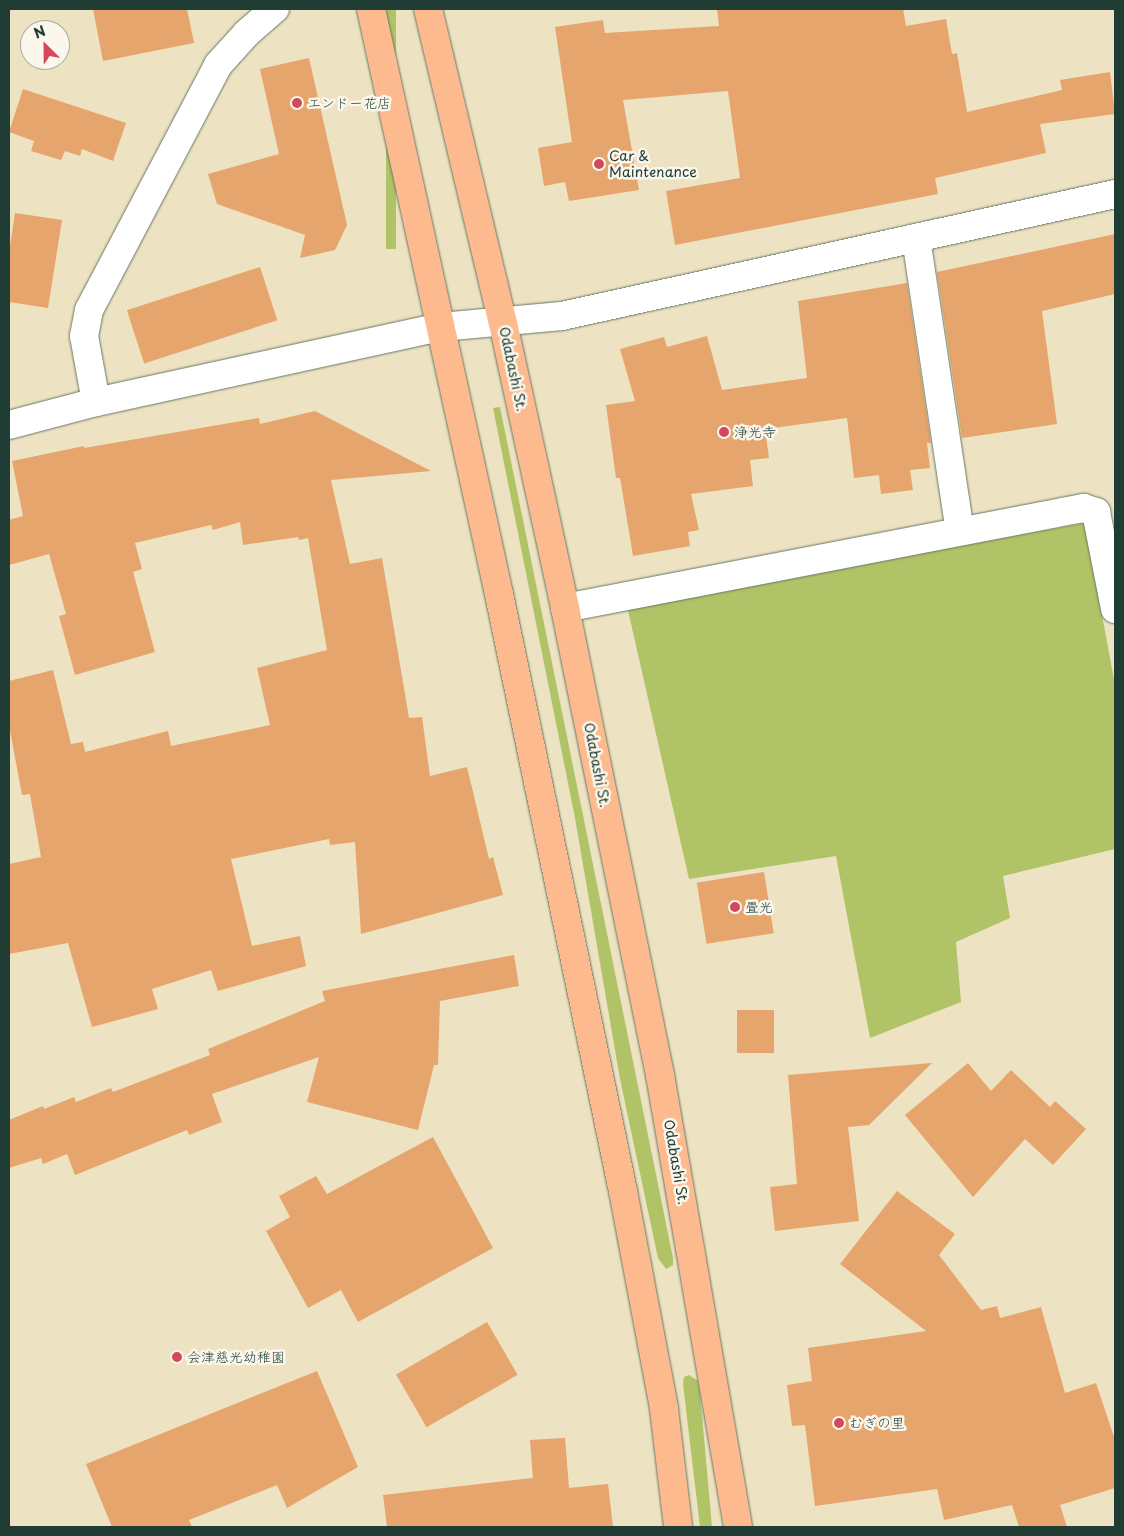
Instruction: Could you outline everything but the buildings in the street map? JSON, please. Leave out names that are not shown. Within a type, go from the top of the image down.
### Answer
[{"type":"main road","points":[[371,9],[441,327],[623,1191],[664,1409],[678,1527]]},
{"type":"main road","name":"Odabashi St.","points":[[428,9],[503,323],[565,608],[660,1074],[738,1527]]},
{"type":"street","points":[[96,402],[84,336],[89,310],[218,65],[247,33],[275,9]]},
{"type":"street","points":[[9,426],[96,402],[441,327],[503,323],[562,316],[1115,194]]},
{"type":"street","points":[[916,238],[960,531]]},
{"type":"street","points":[[565,608],[1083,508],[1096,512],[1109,544],[1115,609]]},
{"type":"green space","points":[[386,9],[396,9],[396,249],[386,249]]},
{"type":"green space","points":[[500,407],[673,1258],[673,1265],[666,1269],[658,1258],[620,1079],[575,818],[493,408]]},
{"type":"green space","points":[[1085,523],[1115,685],[1115,849],[1003,876],[1010,918],[956,942],[961,1002],[870,1038],[836,856],[689,879],[627,606]]},
{"type":"green space","points":[[689,1375],[698,1381],[700,1393],[712,1527],[700,1527],[683,1384],[684,1377]]},
{"type":"place","name":"エンドー花店","points":[[297,103]]},
{"type":"place","name":"Car & Maintenance","points":[[599,164]]},
{"type":"place","name":"浄光寺","points":[[724,432]]},
{"type":"place","name":"畳光","points":[[735,907]]},
{"type":"place","name":"会津慈光幼稚園","points":[[177,1357]]},
{"type":"place","name":"むぎの里","points":[[839,1423]]}]
